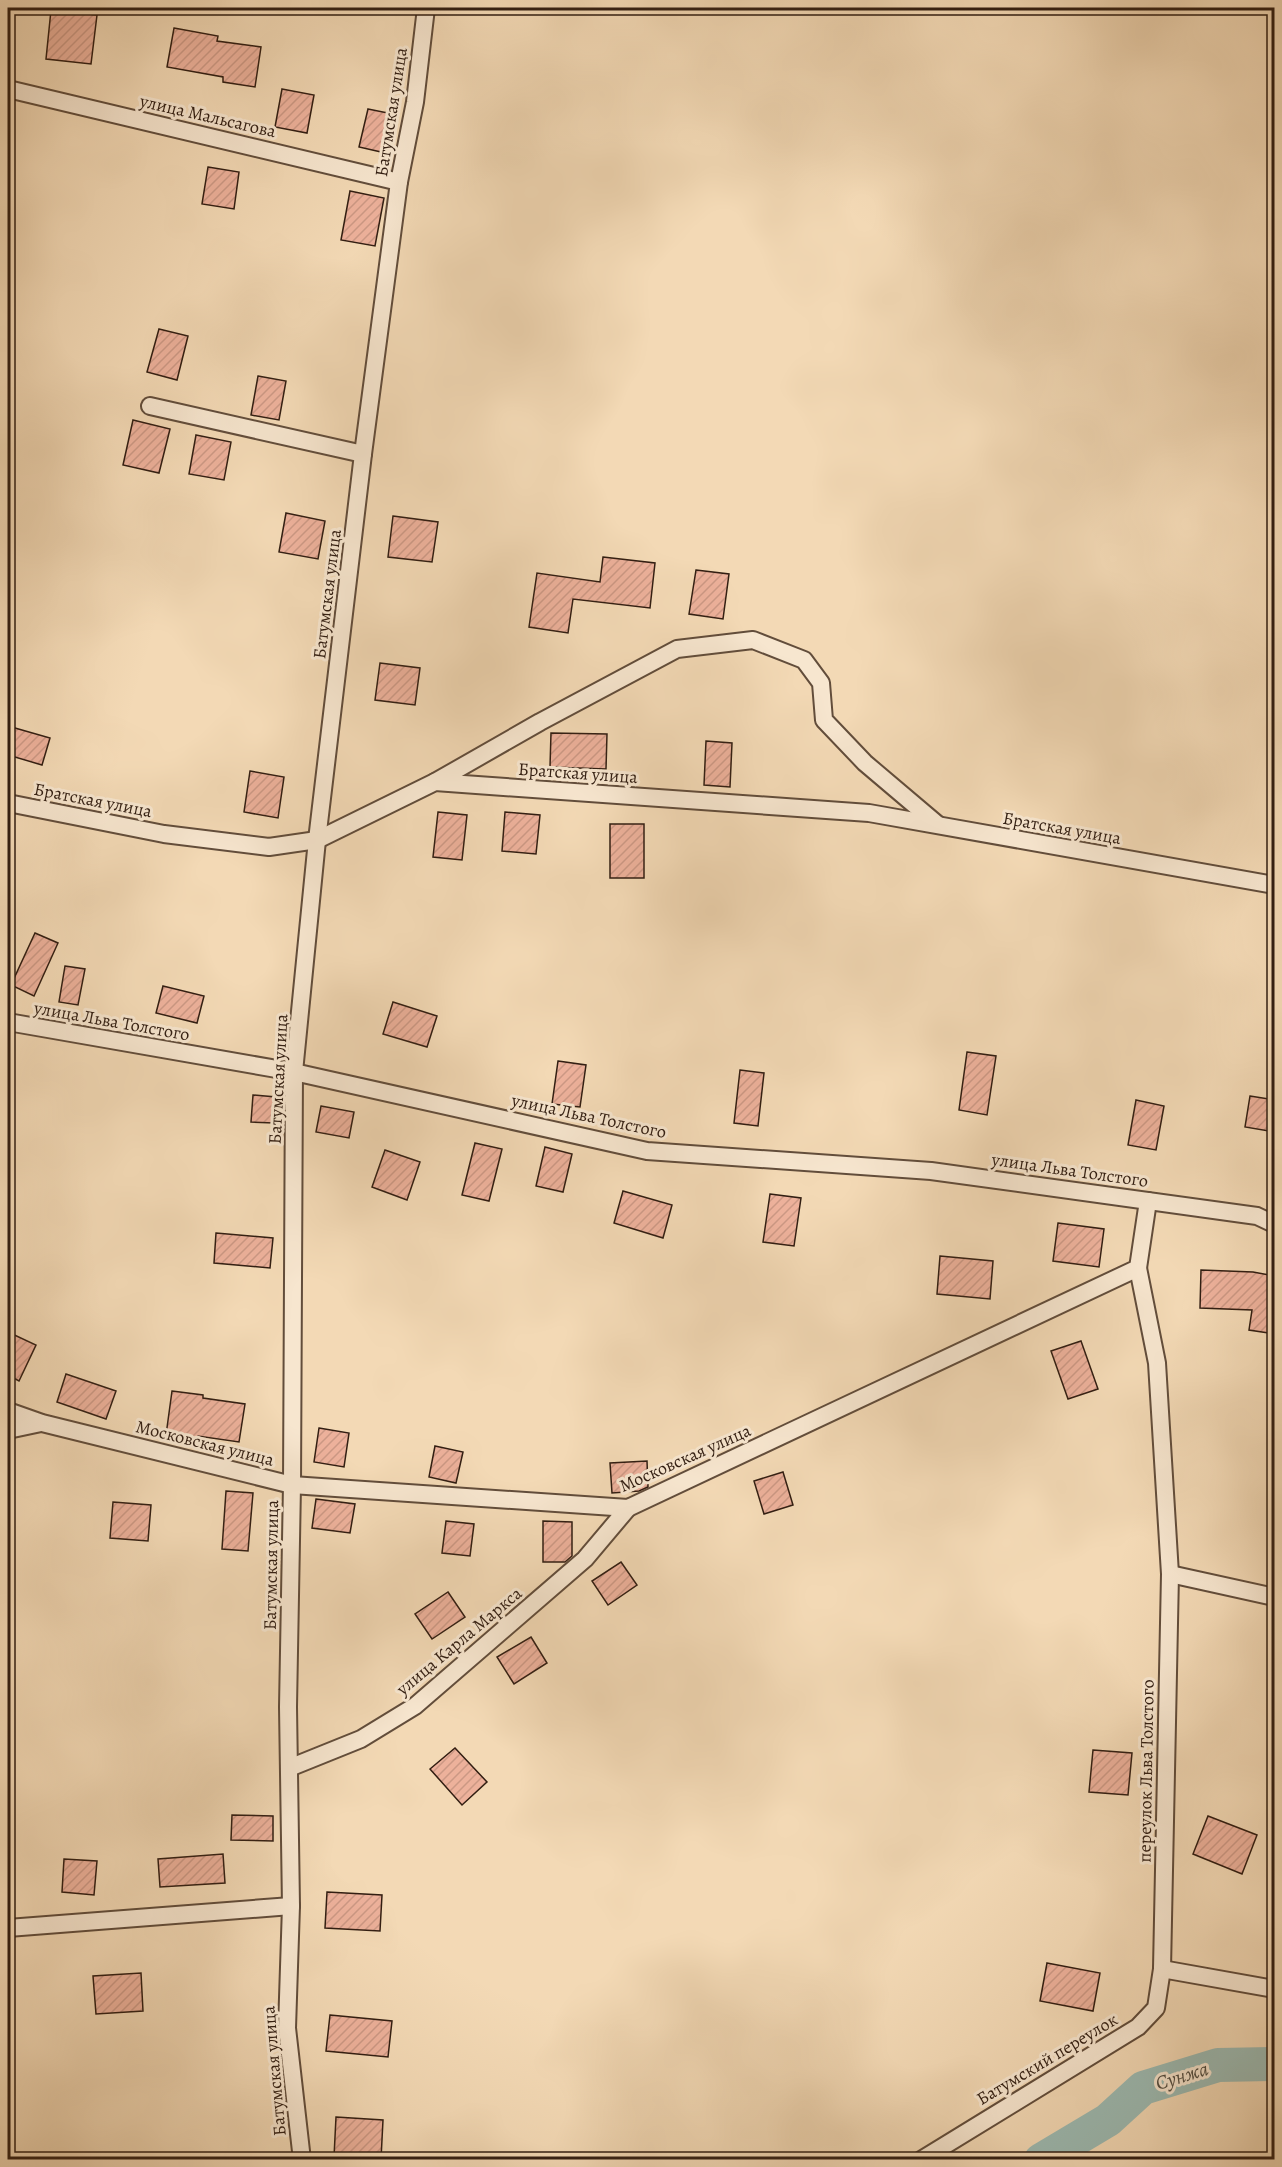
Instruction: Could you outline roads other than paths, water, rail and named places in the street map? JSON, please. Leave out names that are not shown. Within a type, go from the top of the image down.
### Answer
[{"type":"street","name":"Батумская улица","points":[[302,2160],[286,2028],[291,1906],[288,1707],[292,1485],[294,1072],[317,840],[363,454],[399,182],[415,102],[426,8]]},
{"type":"street","name":"улица Мальсагова","points":[[8,88],[399,182]]},
{"type":"street","points":[[150,406],[363,454]]},
{"type":"street","points":[[435,782],[540,722],[677,650],[753,640],[804,660],[820,683],[824,720],[864,763],[938,825]]},
{"type":"street","name":"Братская улица","points":[[8,803],[164,834],[269,847],[317,840],[435,782],[869,813],[1275,885]]},
{"type":"street","name":"улица Льва Толстого","points":[[8,1022],[294,1072],[647,1151],[931,1171],[1257,1216],[1275,1224]]},
{"type":"street","points":[[1138,1269],[1148,1201]]},
{"type":"street","name":"Московская улица","points":[[8,1411],[42,1423],[292,1485],[628,1508],[1138,1269]]},
{"type":"street","name":"переулок Льва Толстого","points":[[1138,1269],[1157,1362],[1170,1574],[1162,1969]]},
{"type":"street","points":[[8,1431],[42,1423]]},
{"type":"street","name":"улица Карла Маркса","points":[[289,1768],[361,1740],[415,1706],[585,1559],[628,1508]]},
{"type":"street","points":[[1170,1574],[1275,1597]]},
{"type":"street","points":[[8,1928],[291,1906]]},
{"type":"street","points":[[1162,1969],[1275,1989]]},
{"type":"street","name":"Батумский переулок","points":[[921,2160],[1138,2027],[1156,2008],[1162,1969]]},
{"type":"waterway","name":"Сунжа","points":[[1041,2160],[1108,2120],[1143,2088],[1218,2065],[1274,2064]]}]
